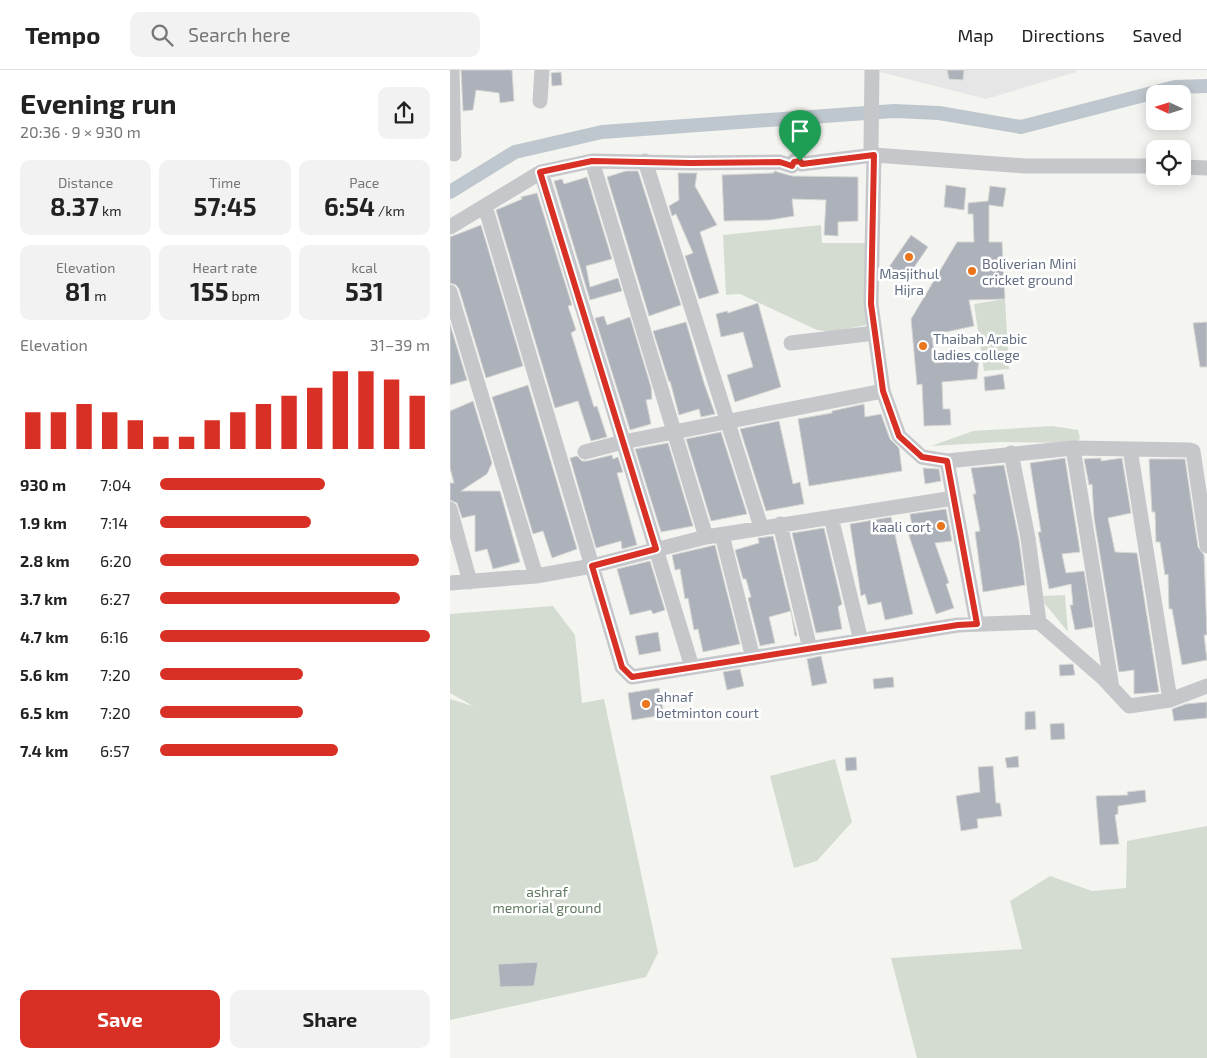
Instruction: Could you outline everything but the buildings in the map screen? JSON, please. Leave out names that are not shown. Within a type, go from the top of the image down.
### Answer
[{"type":"street","points":[[452,70],[454,154]]},
{"type":"street","points":[[540,101],[542,70]]},
{"type":"street","points":[[872,70],[871,304],[883,391],[899,436],[922,457],[947,461],[1073,448],[1186,449],[1192,451],[1207,546]]},
{"type":"street","points":[[450,228],[540,172],[592,161],[780,162],[792,166],[794,162],[800,161],[802,164],[873,151],[1025,166],[1146,166]]},
{"type":"street","points":[[592,161],[706,537]]},
{"type":"street","points":[[645,161],[761,527]]},
{"type":"street","points":[[1191,167],[1207,168]]},
{"type":"street","points":[[540,172],[692,667]]},
{"type":"street","points":[[486,206],[622,667],[632,677],[977,624],[1039,622]]},
{"type":"street","points":[[450,292],[536,576]]},
{"type":"street","points":[[791,343],[875,333]]},
{"type":"street","points":[[585,452],[623,442],[883,391]]},
{"type":"street","points":[[1073,448],[1112,688]]},
{"type":"street","points":[[1130,450],[1170,700]]},
{"type":"street","points":[[1011,453],[1028,538],[1039,622],[1112,688],[1129,706],[1170,700],[1207,686]]},
{"type":"street","points":[[947,461],[977,624]]},
{"type":"street","points":[[450,583],[536,576],[592,566],[706,537],[954,498]]},
{"type":"street","points":[[450,509],[470,582]]},
{"type":"street","points":[[831,517],[860,641]]},
{"type":"street","points":[[780,524],[810,649]]},
{"type":"street","points":[[722,535],[753,658]]},
{"type":"shaded area","points":[[880,70],[1075,70],[1076,72],[986,99],[880,72]]},
{"type":"green space","points":[[821,225],[822,243],[865,243],[866,325],[832,332],[817,330],[740,294],[726,295],[723,235]]},
{"type":"green space","points":[[1005,299],[1009,369],[984,371],[974,304]]},
{"type":"green space","points":[[1052,426],[1078,430],[1080,438],[1077,443],[1001,442],[931,446],[973,431]]},
{"type":"green space","points":[[1065,595],[1068,632],[1045,604],[1043,596]]},
{"type":"green space","name":"ashraf memorial ground","points":[[553,606],[575,635],[582,703],[604,699],[658,953],[646,977],[450,1020],[450,699],[473,706],[450,693],[450,614]]},
{"type":"green space","points":[[835,759],[852,822],[817,861],[794,868],[770,776]]},
{"type":"green space","points":[[1207,826],[1207,1058],[917,1058],[891,958],[1022,949],[1010,901],[1050,876],[1092,891],[1126,888],[1127,841]]},
{"type":"waterway","points":[[450,192],[515,152],[602,132],[894,111],[939,113],[1021,127],[1175,87],[1207,86]]},
{"type":"place","name":"Masjithul Hijra","points":[[909,257]]},
{"type":"place","name":"Boliverian Mini cricket ground","points":[[972,271]]},
{"type":"place","name":"Thaibah Arabic ladies college","points":[[923,346]]},
{"type":"place","name":"kaali cort","points":[[941,526]]},
{"type":"place","name":"ahnaf betminton court","points":[[646,704]]},
{"type":"route","points":[[874,155],[871,304],[883,391],[899,436],[922,457],[947,461],[977,624],[958,625],[632,677],[622,667],[592,566],[656,549],[540,172],[592,161],[780,162],[792,166],[794,162],[800,161],[802,164],[874,155]]}]
